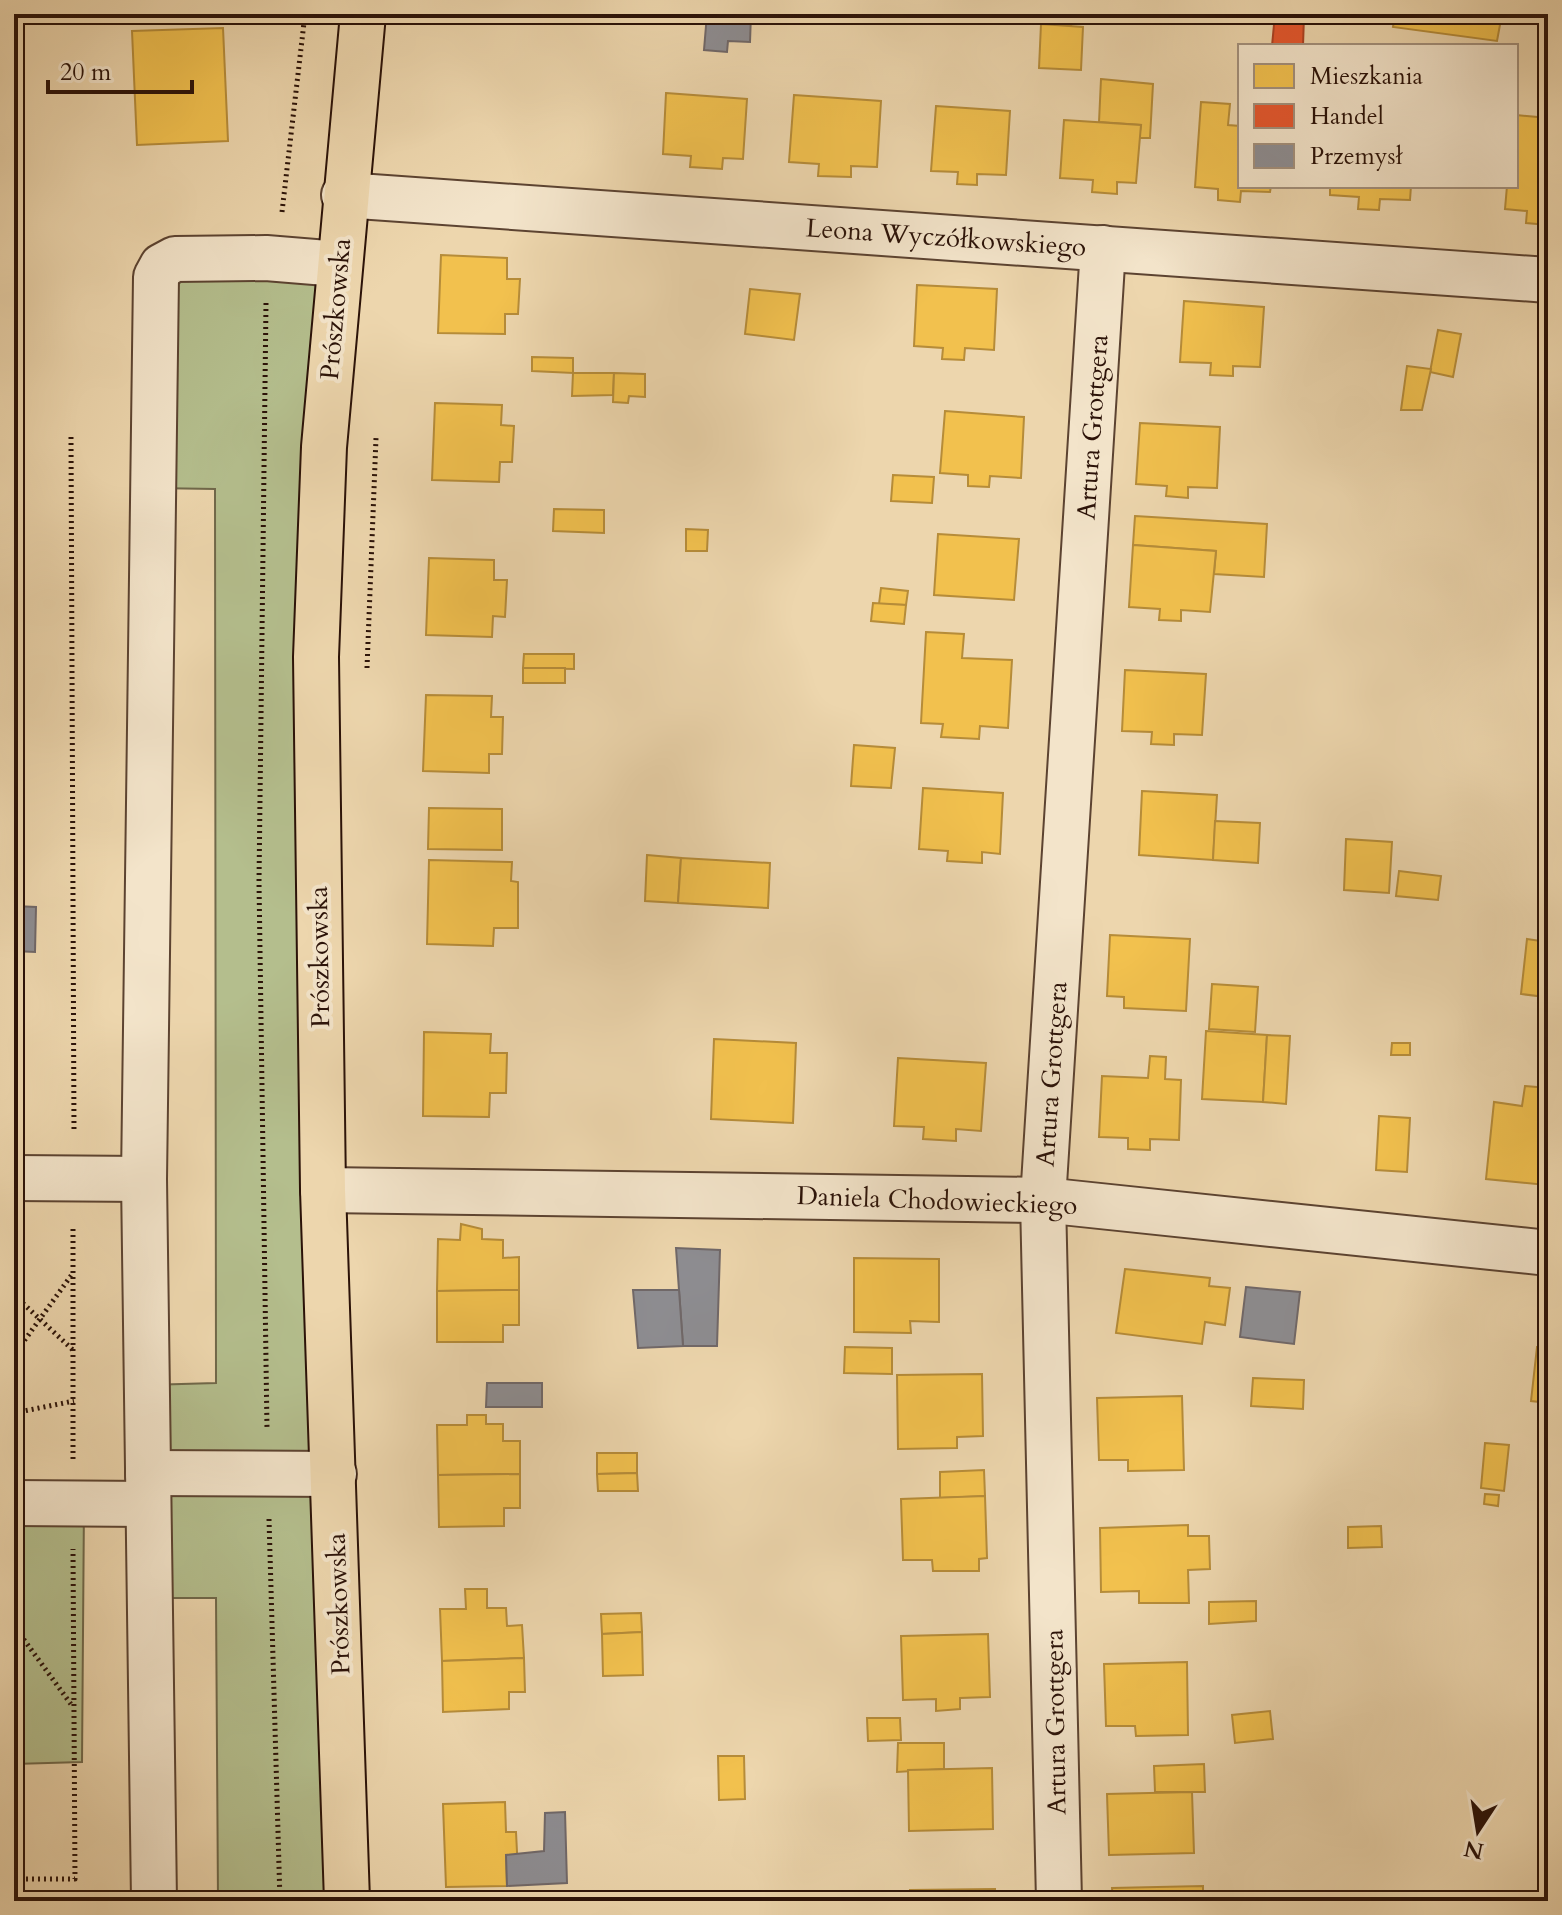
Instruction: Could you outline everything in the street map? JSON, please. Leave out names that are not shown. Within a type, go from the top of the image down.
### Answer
[{"type":"main road","name":"Prószkowska","points":[[347,1901],[323,1190],[316,657],[324,447],[344,195],[363,14]]},
{"type":"street","name":"Leona Wyczółkowskiego","points":[[344,195],[1548,280]]},
{"type":"street","name":"Artura Grottgera","points":[[1059,1901],[1043,1200],[1103,248]]},
{"type":"street","points":[[154,1901],[144,1179],[156,277],[162,266],[175,259],[266,258],[339,264]]},
{"type":"street","points":[[14,1178],[144,1179]]},
{"type":"street","name":"Daniela Chodowieckiego","points":[[323,1190],[1043,1200],[1548,1253]]},
{"type":"street","points":[[16,1503],[72,1503],[148,1488],[268,1475],[334,1474]]},
{"type":"path","points":[[280,1901],[268,1475],[259,882],[266,258],[280,224],[305,14]]},
{"type":"path","points":[[366,683],[376,422]]},
{"type":"path","points":[[14,1879],[75,1879],[71,437]]},
{"type":"path","points":[[14,1355],[73,1272]]},
{"type":"path","points":[[14,1295],[74,1351]]},
{"type":"path","points":[[14,1413],[74,1401]]},
{"type":"path","points":[[16,1503],[22,1637],[74,1707]]},
{"type":"green space","points":[[339,264],[324,447],[347,1901],[218,1901],[216,1598],[150,1598],[147,1385],[216,1383],[215,489],[153,488],[156,277]]},
{"type":"green space","points":[[14,1503],[84,1503],[82,1762],[14,1764]]},
{"type":"building: Mieszkania","points":[[1042,14],[1071,14],[1071,26],[1041,24]]},
{"type":"building: Mieszkania","points":[[1395,14],[1502,14],[1497,41],[1393,27]]},
{"type":"building: Mieszkania","points":[[1041,24],[1083,27],[1081,70],[1039,68]]},
{"type":"building: Mieszkania","points":[[223,28],[228,141],[137,145],[132,31]]},
{"type":"building: Mieszkania","points":[[1101,79],[1153,84],[1150,138],[1139,138],[1141,125],[1099,122]]},
{"type":"building: Mieszkania","points":[[666,93],[747,99],[743,159],[723,158],[722,169],[690,167],[691,156],[663,154]]},
{"type":"building: Mieszkania","points":[[794,95],[881,101],[877,167],[851,166],[851,177],[818,176],[819,164],[789,162]]},
{"type":"building: Mieszkania","points":[[1201,102],[1230,104],[1228,125],[1238,126],[1238,188],[1271,188],[1270,192],[1241,191],[1240,202],[1218,200],[1218,189],[1195,187]]},
{"type":"building: Mieszkania","points":[[936,106],[1010,111],[1006,175],[977,174],[977,185],[957,184],[958,172],[931,171]]},
{"type":"building: Mieszkania","points":[[1518,115],[1548,118],[1548,225],[1526,223],[1527,211],[1505,209],[1507,188],[1518,188]]},
{"type":"building: Mieszkania","points":[[1064,120],[1141,125],[1136,183],[1117,182],[1117,194],[1092,192],[1093,180],[1060,178]]},
{"type":"building: Mieszkania","points":[[1330,188],[1411,188],[1410,200],[1380,199],[1379,210],[1358,209],[1359,197],[1330,195]]},
{"type":"building: Mieszkania","points":[[441,255],[507,258],[507,279],[520,279],[518,314],[505,314],[505,334],[438,333]]},
{"type":"building: Mieszkania","points":[[917,285],[997,289],[994,350],[965,348],[964,360],[942,359],[943,348],[914,346]]},
{"type":"building: Mieszkania","points":[[750,289],[800,294],[794,340],[745,334]]},
{"type":"building: Mieszkania","points":[[1184,301],[1264,307],[1260,367],[1233,366],[1233,376],[1210,375],[1211,363],[1180,362]]},
{"type":"building: Mieszkania","points":[[1438,330],[1461,334],[1453,377],[1430,372]]},
{"type":"building: Mieszkania","points":[[532,357],[573,358],[573,373],[532,371]]},
{"type":"building: Mieszkania","points":[[1407,366],[1431,369],[1422,410],[1401,410]]},
{"type":"building: Mieszkania","points":[[573,373],[614,373],[613,395],[572,396]]},
{"type":"building: Mieszkania","points":[[614,373],[645,374],[645,397],[629,396],[628,403],[613,402]]},
{"type":"building: Mieszkania","points":[[435,403],[502,405],[501,425],[514,426],[512,462],[500,462],[499,482],[432,480]]},
{"type":"building: Mieszkania","points":[[945,411],[1024,417],[1021,478],[990,476],[989,487],[968,486],[968,475],[940,473]]},
{"type":"building: Mieszkania","points":[[1140,423],[1220,427],[1217,488],[1188,487],[1188,498],[1166,496],[1167,486],[1136,484]]},
{"type":"building: Mieszkania","points":[[893,475],[934,477],[932,503],[891,501]]},
{"type":"building: Mieszkania","points":[[554,509],[604,510],[604,533],[553,531]]},
{"type":"building: Mieszkania","points":[[1135,516],[1267,524],[1264,577],[1214,574],[1216,551],[1133,545]]},
{"type":"building: Mieszkania","points":[[686,529],[708,530],[707,551],[686,551]]},
{"type":"building: Mieszkania","points":[[938,534],[1019,539],[1014,600],[934,595]]},
{"type":"building: Mieszkania","points":[[1133,545],[1216,551],[1210,612],[1181,610],[1181,621],[1159,620],[1160,609],[1129,607]]},
{"type":"building: Mieszkania","points":[[429,558],[494,560],[494,580],[507,580],[505,617],[493,616],[492,637],[426,635]]},
{"type":"building: Mieszkania","points":[[881,588],[908,591],[906,605],[879,604]]},
{"type":"building: Mieszkania","points":[[873,603],[906,605],[904,624],[871,621]]},
{"type":"building: Mieszkania","points":[[926,632],[964,634],[962,658],[1012,660],[1008,728],[980,726],[979,739],[941,737],[943,724],[921,723]]},
{"type":"building: Mieszkania","points":[[524,654],[574,654],[574,669],[523,668]]},
{"type":"building: Mieszkania","points":[[523,668],[565,668],[565,683],[523,683]]},
{"type":"building: Mieszkania","points":[[1125,670],[1206,674],[1202,735],[1174,734],[1174,745],[1151,744],[1152,732],[1122,731]]},
{"type":"building: Mieszkania","points":[[426,695],[492,696],[491,717],[503,717],[502,754],[489,754],[489,773],[423,771]]},
{"type":"building: Mieszkania","points":[[854,745],[895,748],[891,788],[851,786]]},
{"type":"building: Mieszkania","points":[[923,788],[1003,793],[1000,854],[982,852],[982,863],[947,861],[948,851],[919,849]]},
{"type":"building: Mieszkania","points":[[1142,791],[1217,795],[1213,860],[1139,855]]},
{"type":"building: Mieszkania","points":[[429,808],[502,809],[502,850],[428,849]]},
{"type":"building: Mieszkania","points":[[1215,821],[1260,823],[1258,863],[1213,860]]},
{"type":"building: Mieszkania","points":[[1346,839],[1392,842],[1389,893],[1344,890]]},
{"type":"building: Mieszkania","points":[[647,855],[681,858],[678,903],[645,901]]},
{"type":"building: Mieszkania","points":[[681,858],[770,863],[768,908],[678,903]]},
{"type":"building: Mieszkania","points":[[429,860],[512,862],[511,881],[518,882],[518,928],[494,928],[493,946],[427,944]]},
{"type":"building: Mieszkania","points":[[1399,871],[1441,876],[1438,900],[1396,896]]},
{"type":"building: Mieszkania","points":[[1110,935],[1190,939],[1186,1011],[1124,1008],[1124,997],[1107,996]]},
{"type":"building: Mieszkania","points":[[1527,939],[1548,942],[1548,1000],[1521,994]]},
{"type":"building: Mieszkania","points":[[1212,984],[1258,987],[1255,1032],[1209,1029]]},
{"type":"building: Mieszkania","points":[[1206,1031],[1267,1035],[1263,1102],[1202,1099]]},
{"type":"building: Mieszkania","points":[[424,1032],[491,1034],[490,1053],[507,1053],[506,1093],[490,1093],[489,1117],[423,1116]]},
{"type":"building: Mieszkania","points":[[1267,1035],[1290,1036],[1286,1104],[1263,1102]]},
{"type":"building: Mieszkania","points":[[714,1039],[796,1043],[793,1123],[711,1119]]},
{"type":"building: Mieszkania","points":[[1392,1043],[1410,1043],[1410,1055],[1391,1055]]},
{"type":"building: Mieszkania","points":[[1150,1056],[1166,1057],[1165,1079],[1181,1080],[1179,1140],[1150,1139],[1150,1150],[1128,1149],[1128,1138],[1099,1137],[1102,1076],[1148,1078]]},
{"type":"building: Mieszkania","points":[[898,1058],[986,1063],[981,1131],[956,1129],[956,1141],[923,1139],[924,1127],[894,1126]]},
{"type":"building: Mieszkania","points":[[1525,1086],[1548,1088],[1546,1185],[1486,1179],[1494,1102],[1522,1106]]},
{"type":"building: Mieszkania","points":[[1379,1116],[1410,1118],[1407,1172],[1376,1170]]},
{"type":"building: Mieszkania","points":[[461,1224],[482,1229],[482,1239],[503,1240],[503,1258],[519,1257],[519,1290],[437,1291],[438,1239],[460,1240]]},
{"type":"building: Mieszkania","points":[[854,1258],[939,1259],[939,1322],[910,1321],[911,1333],[854,1332]]},
{"type":"building: Mieszkania","points":[[1125,1269],[1210,1278],[1209,1286],[1230,1288],[1225,1325],[1205,1322],[1202,1344],[1116,1333]]},
{"type":"building: Mieszkania","points":[[519,1290],[519,1325],[503,1325],[503,1342],[437,1342],[437,1291]]},
{"type":"building: Mieszkania","points":[[845,1347],[892,1348],[892,1374],[844,1373]]},
{"type":"building: Mieszkania","points":[[1537,1347],[1548,1348],[1548,1403],[1531,1401]]},
{"type":"building: Mieszkania","points":[[982,1374],[983,1436],[957,1437],[957,1448],[898,1449],[897,1375]]},
{"type":"building: Mieszkania","points":[[1253,1378],[1304,1380],[1303,1409],[1251,1406]]},
{"type":"building: Mieszkania","points":[[1182,1396],[1184,1470],[1128,1471],[1128,1460],[1099,1460],[1097,1398]]},
{"type":"building: Mieszkania","points":[[467,1415],[486,1415],[486,1424],[503,1424],[503,1441],[520,1441],[520,1474],[438,1475],[437,1425],[467,1425]]},
{"type":"building: Mieszkania","points":[[1485,1443],[1509,1445],[1504,1491],[1481,1488]]},
{"type":"building: Mieszkania","points":[[597,1453],[637,1453],[637,1473],[597,1474]]},
{"type":"building: Mieszkania","points":[[984,1470],[985,1496],[940,1498],[940,1472]]},
{"type":"building: Mieszkania","points":[[637,1473],[638,1491],[598,1491],[597,1474]]},
{"type":"building: Mieszkania","points":[[520,1474],[520,1508],[504,1508],[504,1526],[439,1527],[438,1475]]},
{"type":"building: Mieszkania","points":[[1485,1494],[1499,1495],[1498,1506],[1484,1504]]},
{"type":"building: Mieszkania","points":[[985,1496],[987,1558],[979,1559],[979,1571],[933,1571],[932,1560],[903,1560],[901,1499]]},
{"type":"building: Mieszkania","points":[[1188,1525],[1188,1536],[1209,1536],[1210,1569],[1188,1570],[1189,1603],[1139,1603],[1139,1591],[1101,1592],[1100,1528]]},
{"type":"building: Mieszkania","points":[[1381,1526],[1382,1547],[1348,1548],[1348,1527]]},
{"type":"building: Mieszkania","points":[[465,1589],[487,1589],[487,1608],[506,1608],[507,1626],[522,1625],[524,1658],[442,1661],[440,1609],[466,1609]]},
{"type":"building: Mieszkania","points":[[1256,1601],[1256,1621],[1209,1624],[1209,1602]]},
{"type":"building: Mieszkania","points":[[641,1613],[642,1632],[602,1634],[601,1614]]},
{"type":"building: Mieszkania","points":[[642,1632],[643,1675],[603,1676],[602,1634]]},
{"type":"building: Mieszkania","points":[[988,1634],[990,1697],[960,1698],[960,1709],[936,1711],[936,1699],[903,1700],[901,1636]]},
{"type":"building: Mieszkania","points":[[524,1658],[525,1692],[509,1692],[509,1709],[443,1712],[442,1661]]},
{"type":"building: Mieszkania","points":[[1187,1662],[1188,1735],[1136,1736],[1135,1726],[1106,1726],[1104,1664]]},
{"type":"building: Mieszkania","points":[[1270,1711],[1273,1739],[1235,1743],[1232,1715]]},
{"type":"building: Mieszkania","points":[[867,1718],[900,1718],[901,1740],[868,1741]]},
{"type":"building: Mieszkania","points":[[898,1743],[944,1743],[944,1769],[897,1772]]},
{"type":"building: Mieszkania","points":[[718,1756],[744,1756],[745,1799],[719,1800]]},
{"type":"building: Mieszkania","points":[[1204,1764],[1205,1792],[1155,1792],[1154,1766]]},
{"type":"building: Mieszkania","points":[[992,1768],[993,1829],[909,1831],[908,1770]]},
{"type":"building: Mieszkania","points":[[1192,1792],[1194,1853],[1109,1855],[1107,1794]]},
{"type":"building: Mieszkania","points":[[505,1802],[506,1832],[516,1832],[517,1852],[517,1855],[506,1855],[507,1886],[446,1887],[443,1804]]},
{"type":"building: Mieszkania","points":[[1203,1886],[1203,1901],[1113,1901],[1112,1888]]},
{"type":"building: Mieszkania","points":[[995,1889],[995,1901],[910,1901],[910,1890]]},
{"type":"building: Handel","points":[[1275,14],[1304,16],[1303,44],[1272,44]]},
{"type":"building: Przemysł","points":[[707,14],[751,14],[750,42],[728,41],[727,52],[704,50]]},
{"type":"building: Przemysł","points":[[14,906],[36,907],[35,952],[14,951]]},
{"type":"building: Przemysł","points":[[676,1248],[720,1250],[717,1346],[683,1346]]},
{"type":"building: Przemysł","points":[[1246,1287],[1300,1292],[1294,1344],[1240,1337]]},
{"type":"building: Przemysł","points":[[633,1290],[679,1290],[683,1346],[638,1348]]},
{"type":"building: Przemysł","points":[[487,1383],[542,1383],[542,1407],[486,1407]]},
{"type":"building: Przemysł","points":[[565,1812],[567,1883],[507,1886],[506,1855],[544,1851],[545,1813]]}]
